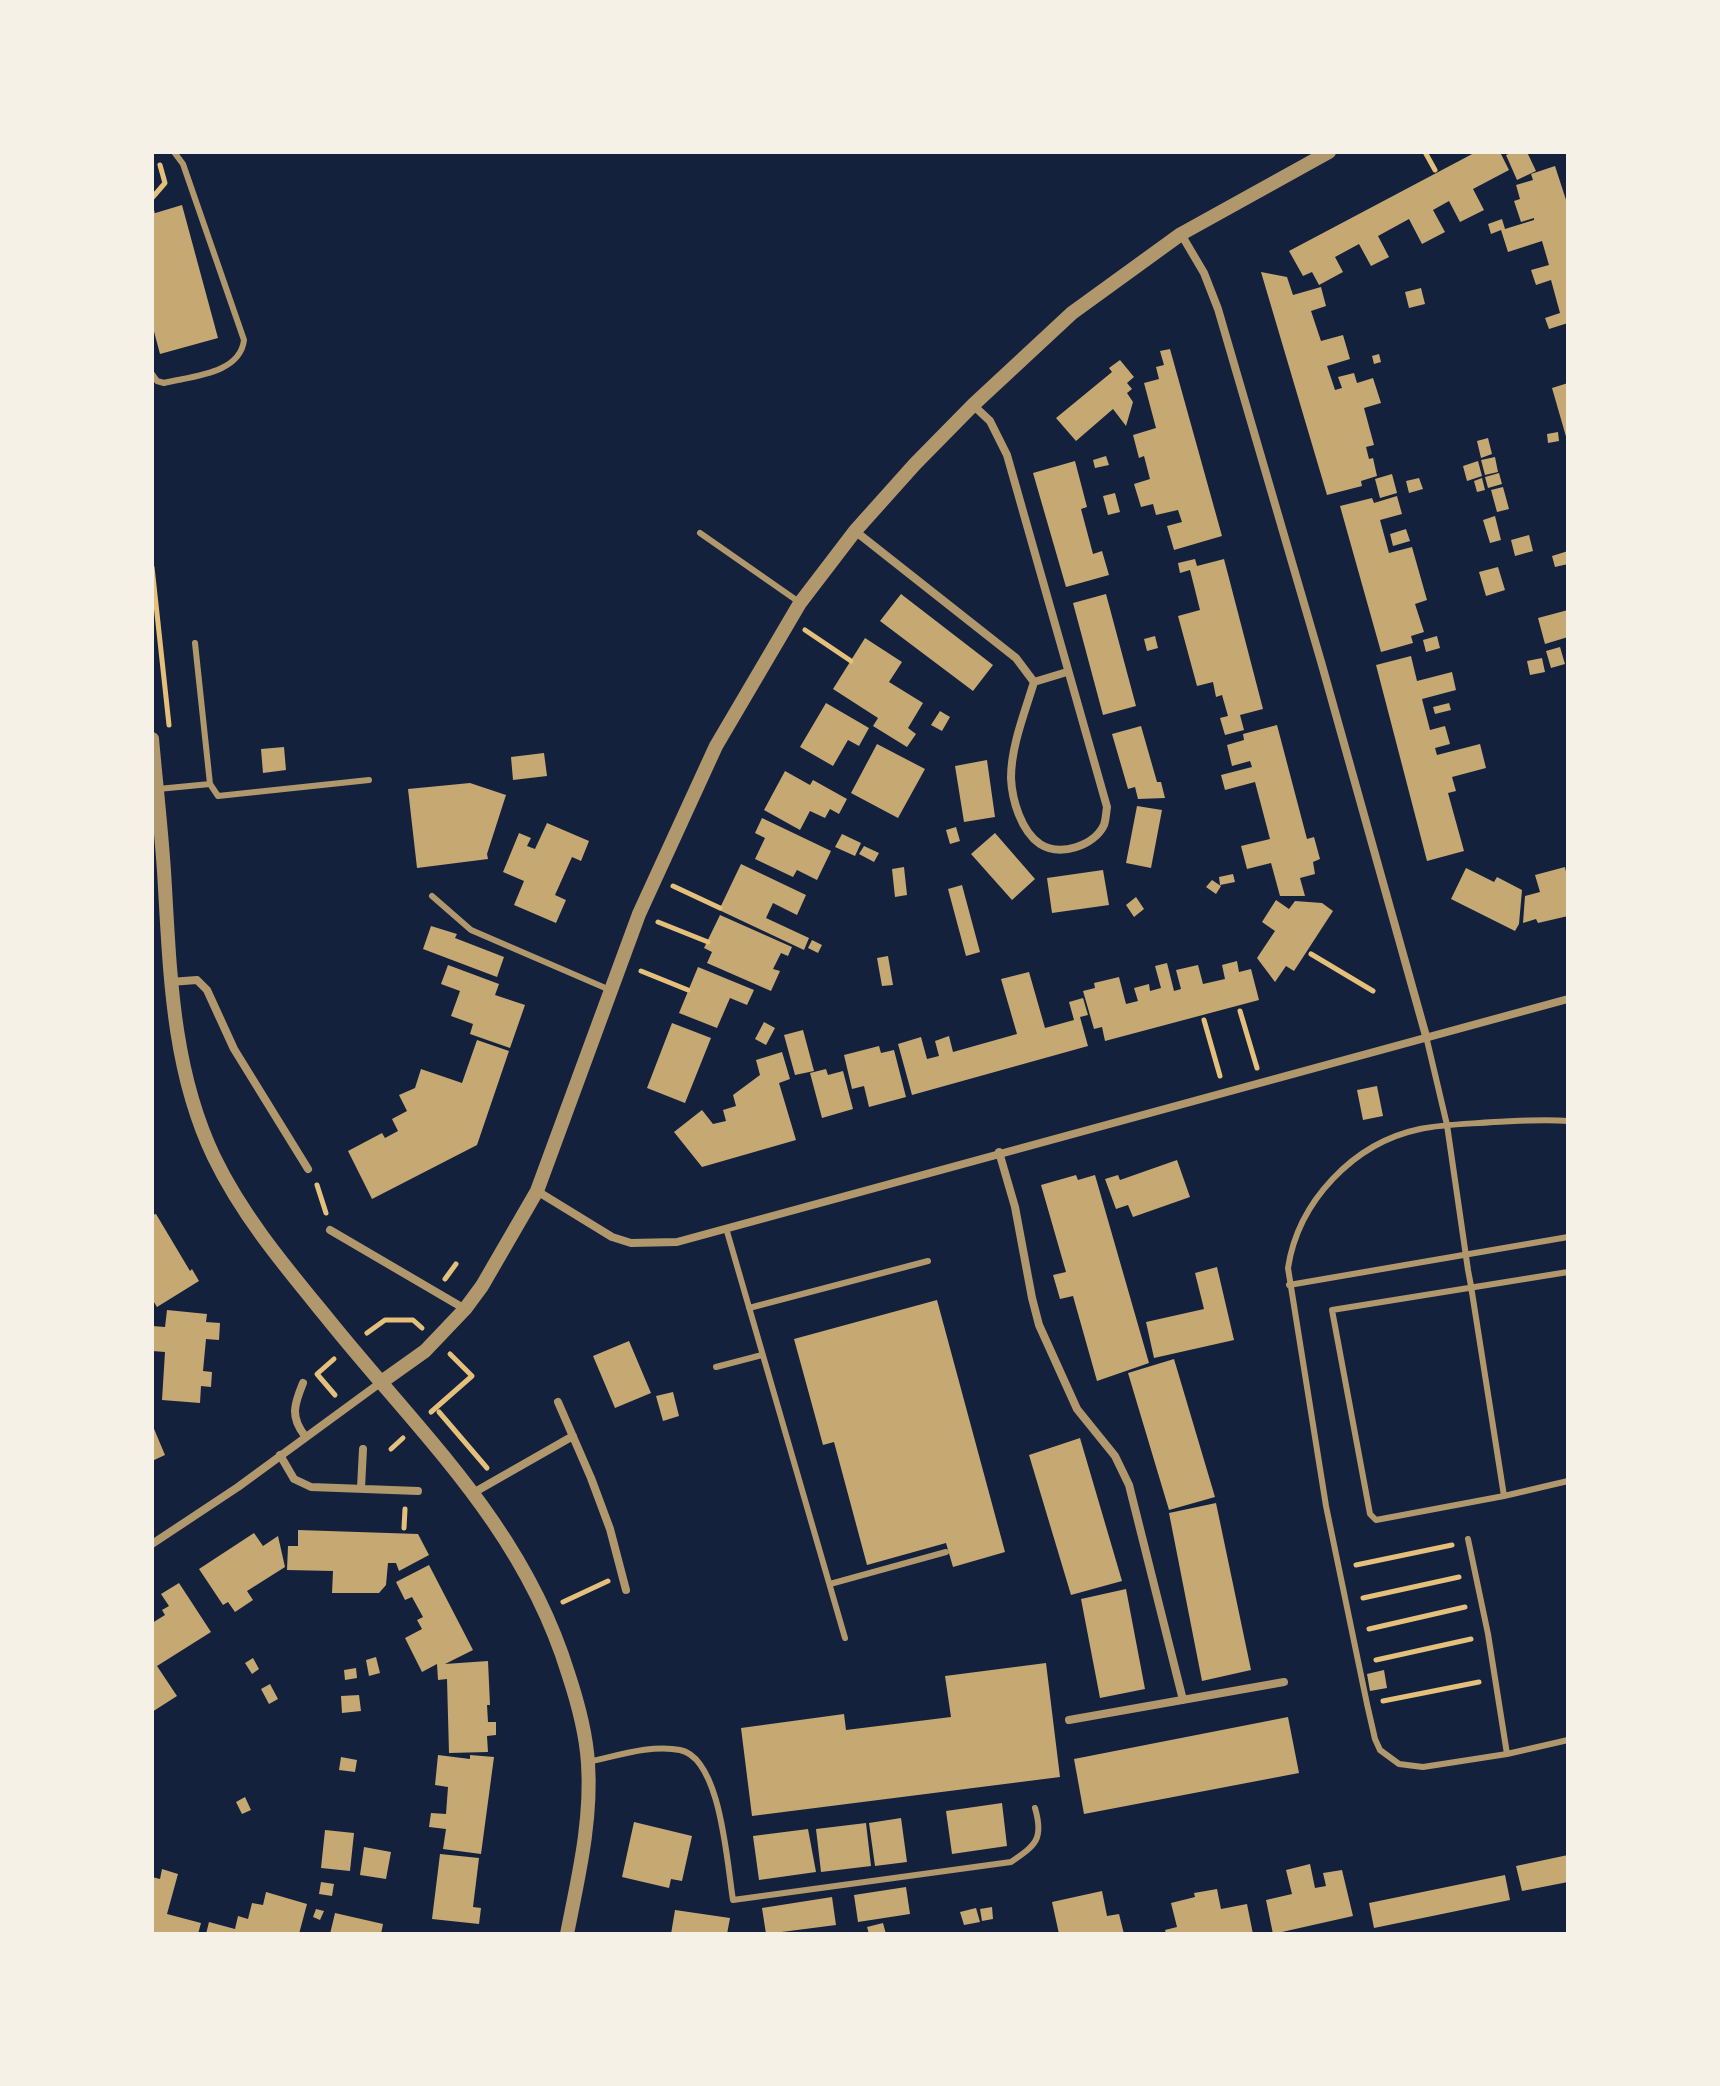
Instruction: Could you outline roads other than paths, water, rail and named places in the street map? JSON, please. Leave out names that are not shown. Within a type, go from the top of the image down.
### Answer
[{"type":"street","points":[[152,1544],[238,1487],[425,1351],[482,1286],[537,1191],[639,914],[716,746],[800,603],[855,531],[973,405],[1072,313],[1181,234],[1329,152]]},
{"type":"street","points":[[1181,234],[1204,273],[1218,309],[1426,1036]]},
{"type":"street","points":[[973,405],[990,421],[1007,455],[1107,807],[1103,826],[1094,839],[1064,850],[1040,844],[1029,833],[1014,800],[1011,777],[1014,755],[1034,682]]},
{"type":"street","points":[[855,531],[1016,658],[1034,682]]},
{"type":"street","points":[[1034,682],[1067,672]]},
{"type":"street","points":[[152,739],[157,789],[155,817],[170,982],[177,1033],[191,1095],[204,1134],[226,1181],[287,1269],[394,1400],[443,1452],[506,1538],[546,1612],[581,1714],[588,1762],[586,1830],[567,1934]]},
{"type":"street","points":[[170,982],[197,980],[207,990],[234,1049],[308,1169]]},
{"type":"street","points":[[537,1191],[612,1237],[631,1243],[677,1242],[1568,999]]},
{"type":"street","points":[[999,1152],[1015,1207],[1039,1325],[1077,1409],[1115,1456],[1129,1485],[1183,1700]]},
{"type":"street","points":[[330,1230],[465,1309]]},
{"type":"street","points":[[303,1383],[296,1401],[296,1424],[305,1436]]},
{"type":"street","points":[[558,1402],[610,1529],[626,1590]]},
{"type":"street","points":[[473,1493],[573,1436]]},
{"type":"street","points":[[361,1488],[363,1449]]},
{"type":"street","points":[[280,1455],[294,1479],[311,1487],[418,1491]]},
{"type":"street","points":[[1069,1720],[1284,1682]]},
{"type":"lane","points":[[152,374],[157,381],[164,383],[227,366],[243,351],[244,340],[183,164],[174,152]]},
{"type":"lane","points":[[700,533],[800,603]]},
{"type":"lane","points":[[195,643],[210,784],[218,796],[369,780]]},
{"type":"lane","points":[[157,789],[210,784]]},
{"type":"lane","points":[[432,896],[471,930],[610,990]]},
{"type":"lane","points":[[1426,1036],[1447,1125],[1504,1496]]},
{"type":"lane","points":[[1568,1121],[1447,1125],[1418,1129],[1394,1137],[1359,1158],[1324,1188],[1295,1235],[1288,1268],[1339,1568],[1367,1704],[1380,1750],[1399,1764],[1423,1767],[1507,1754],[1568,1740]]},
{"type":"lane","points":[[726,1228],[845,1638]]},
{"type":"lane","points":[[1289,1285],[1568,1237]]},
{"type":"lane","points":[[749,1308],[928,1261]]},
{"type":"lane","points":[[1568,1272],[1332,1310],[1373,1517],[1380,1520],[1568,1481]]},
{"type":"lane","points":[[716,1367],[762,1355]]},
{"type":"lane","points":[[1468,1540],[1488,1636],[1507,1754]]},
{"type":"lane","points":[[830,1584],[946,1552]]},
{"type":"lane","points":[[588,1762],[660,1748],[682,1750],[695,1756],[715,1792],[733,1900],[1011,1862],[1031,1848],[1040,1832],[1035,1808]]}]
